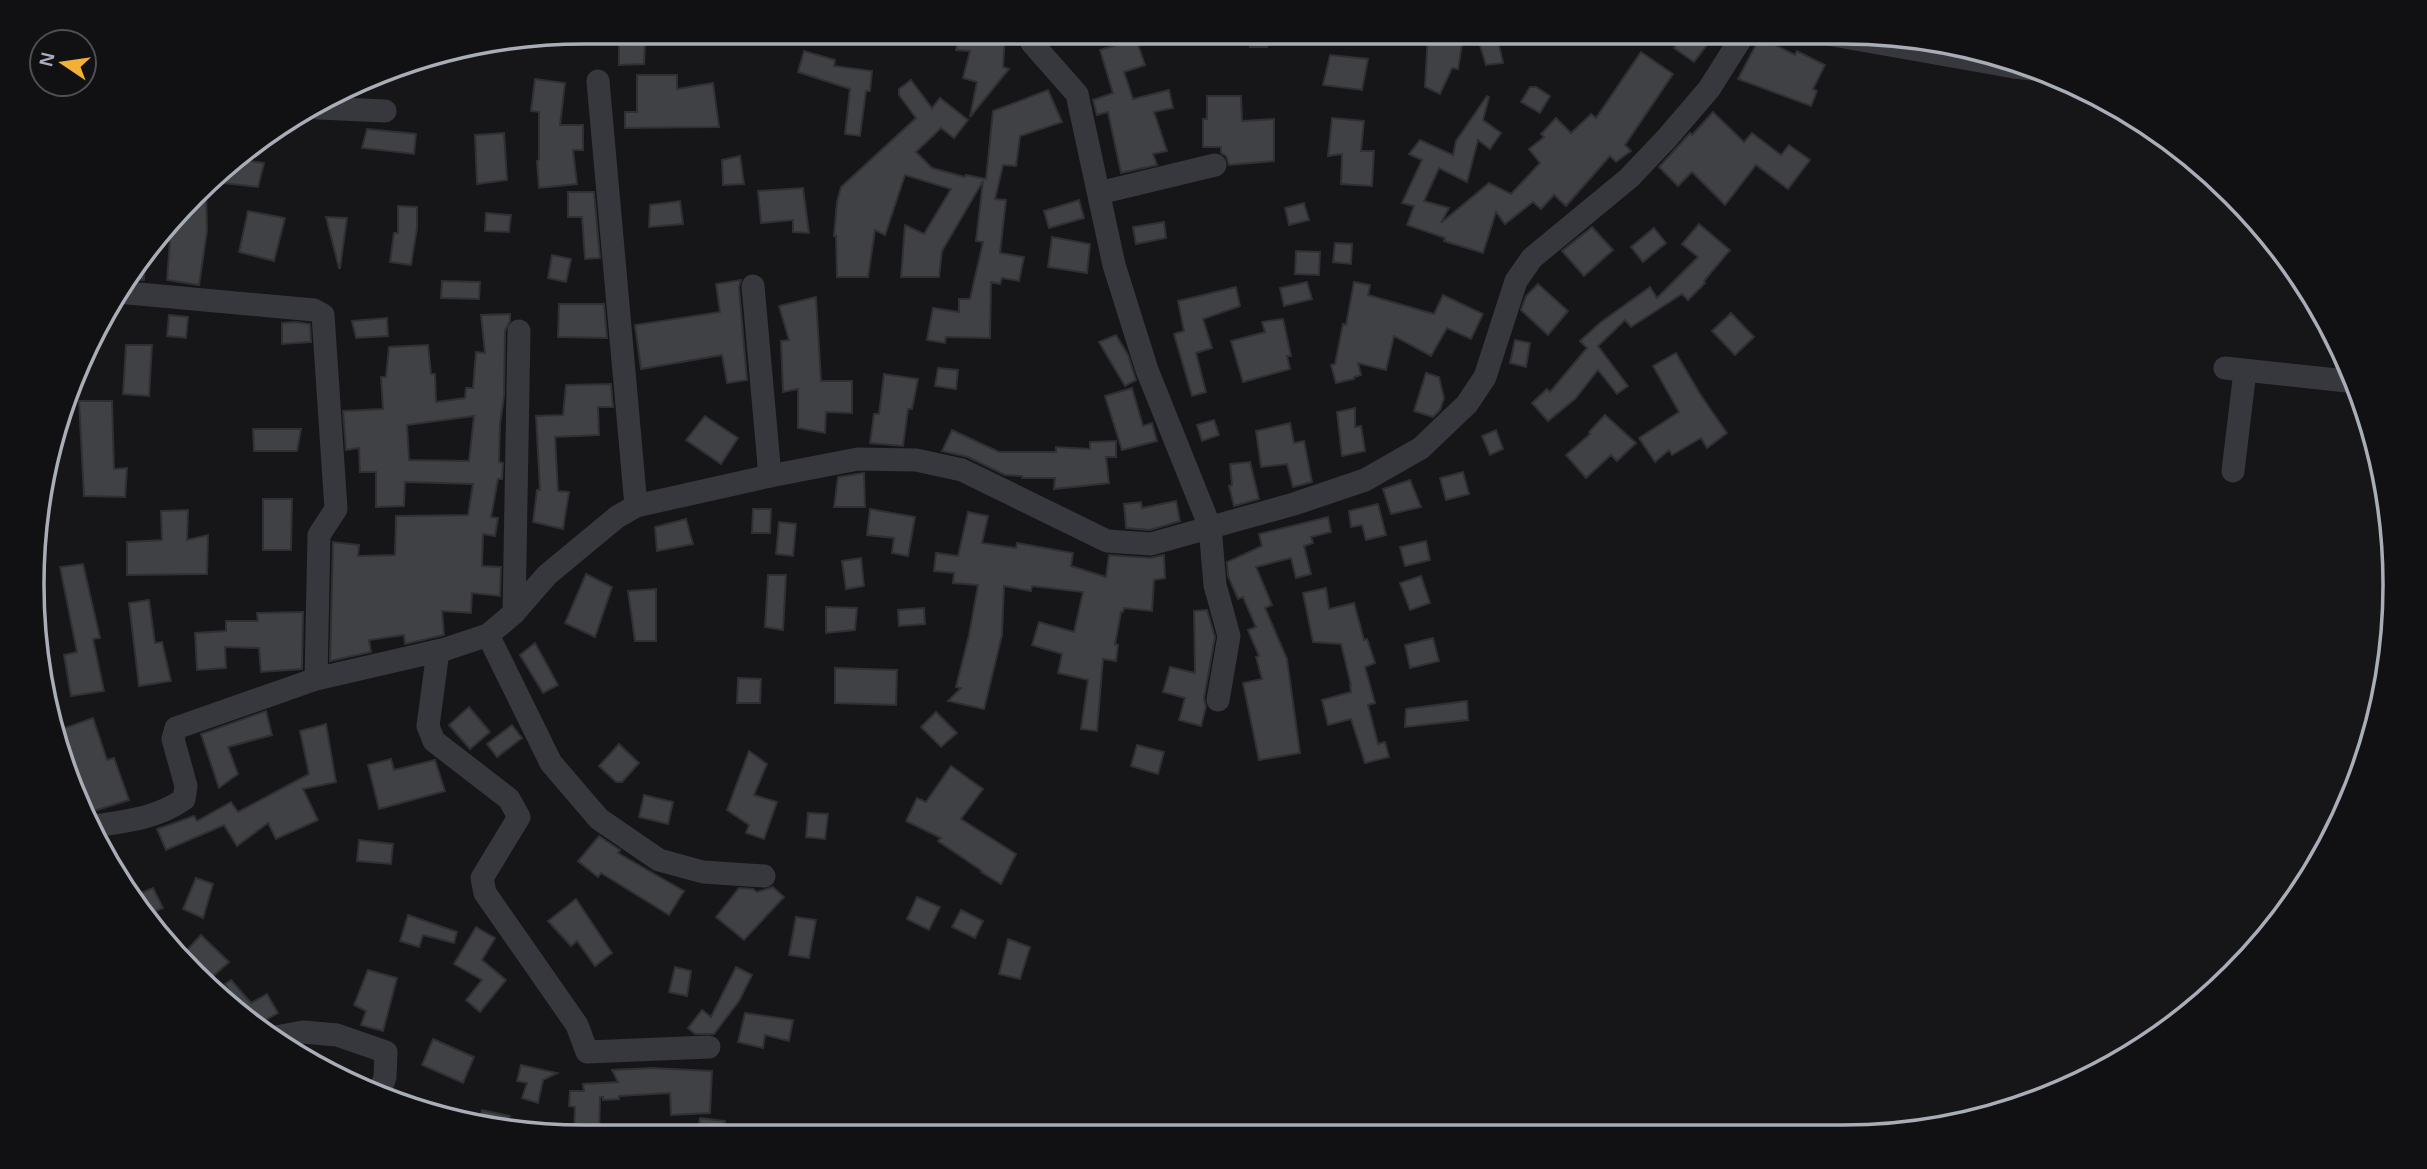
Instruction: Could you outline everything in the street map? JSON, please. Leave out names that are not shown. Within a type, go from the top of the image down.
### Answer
[{"type":"street","points":[[1033,44],[1077,94],[1114,265],[1147,370],[1210,527],[1215,585],[1229,636],[1218,700]]},
{"type":"street","points":[[100,825],[130,820],[171,808],[184,799],[186,786],[173,739],[176,728],[316,679],[438,651],[488,635],[514,613],[547,575],[617,517],[636,506],[858,459],[916,460],[962,470],[1107,541],[1151,544],[1365,481],[1421,448],[1467,404],[1485,377],[1516,281],[1532,258],[1629,178],[1709,89],[1737,44]]},
{"type":"street","points":[[1900,47],[1971,59]]},
{"type":"street","points":[[598,81],[636,506]]},
{"type":"street","points":[[329,108],[385,111]]},
{"type":"street","points":[[1100,193],[1215,165]]},
{"type":"street","points":[[754,286],[770,476]]},
{"type":"street","points":[[129,293],[314,310],[323,315],[336,509],[319,535],[316,679]]},
{"type":"street","points":[[514,613],[519,331]]},
{"type":"street","points":[[2233,471],[2235,370],[2343,381]]},
{"type":"street","points":[[488,635],[551,763],[599,820],[659,860],[703,872],[764,876]]},
{"type":"street","points":[[438,651],[428,726],[434,741],[509,799],[519,817],[482,878],[485,893],[577,1025],[587,1052],[709,1046]]},
{"type":"street","points":[[286,1035],[303,1032],[337,1035],[386,1052],[382,1086]]},
{"type":"building","points":[[645,44],[644,64],[619,65],[619,45]]},
{"type":"building","points":[[957,44],[1004,44],[1003,67],[1009,69],[970,117],[977,82],[963,78],[970,51],[956,50]]},
{"type":"building","points":[[1120,44],[1138,44],[1145,65],[1124,72],[1133,99],[1169,90],[1173,108],[1154,112],[1167,151],[1153,154],[1157,165],[1121,173],[1108,112],[1097,115],[1093,100],[1113,93],[1100,50]]},
{"type":"building","points":[[1250,44],[1267,44],[1267,47],[1250,47]]},
{"type":"building","points":[[1427,44],[1462,44],[1458,69],[1452,68],[1440,94],[1425,87]]},
{"type":"building","points":[[1480,44],[1499,44],[1503,63],[1486,65]]},
{"type":"building","points":[[1677,44],[1708,44],[1694,62],[1674,48]]},
{"type":"building","points":[[1756,44],[1774,44],[1795,55],[1797,51],[1825,65],[1813,89],[1817,91],[1811,106],[1738,79]]},
{"type":"building","points":[[804,51],[835,60],[834,66],[872,71],[870,91],[866,91],[860,136],[845,134],[850,89],[798,72]]},
{"type":"building","points":[[1641,52],[1673,74],[1625,145],[1631,151],[1616,162],[1610,156],[1566,206],[1554,195],[1541,209],[1533,202],[1505,224],[1496,212],[1483,253],[1444,241],[1445,238],[1407,225],[1414,206],[1402,203],[1422,160],[1409,154],[1420,140],[1453,155],[1456,141],[1487,96],[1489,97],[1483,120],[1501,133],[1490,149],[1478,140],[1467,182],[1439,168],[1424,201],[1449,208],[1441,223],[1489,183],[1511,194],[1540,163],[1529,149],[1544,137],[1541,134],[1556,118],[1571,133],[1591,114],[1596,118]]},
{"type":"building","points":[[1330,55],[1368,59],[1362,90],[1323,85]]},
{"type":"building","points":[[637,75],[677,75],[677,89],[713,83],[719,127],[625,128],[625,112],[637,112]]},
{"type":"building","points":[[535,79],[565,83],[560,125],[583,125],[583,150],[573,150],[577,184],[539,188],[539,112],[531,111]]},
{"type":"building","points":[[911,80],[932,108],[940,98],[968,120],[954,138],[941,128],[916,152],[932,168],[965,177],[986,179],[993,111],[1048,90],[1062,122],[1020,136],[1016,166],[1003,165],[995,199],[1006,200],[1000,253],[1024,257],[1019,281],[1002,278],[1000,284],[991,282],[990,338],[946,337],[945,343],[927,340],[933,308],[959,312],[959,299],[970,299],[983,242],[976,241],[983,181],[942,251],[939,277],[901,277],[905,225],[924,234],[951,189],[905,175],[885,235],[875,230],[868,277],[837,277],[834,236],[841,187],[916,118],[899,95],[899,89]]},
{"type":"building","points":[[1530,87],[1536,87],[1550,96],[1540,113],[1521,102]]},
{"type":"building","points":[[1207,96],[1241,96],[1242,121],[1274,119],[1274,161],[1229,165],[1226,156],[1221,153],[1221,147],[1203,147],[1203,119],[1207,119]]},
{"type":"building","points":[[1713,112],[1744,142],[1752,133],[1781,155],[1789,145],[1810,160],[1788,189],[1756,165],[1725,205],[1692,172],[1678,186],[1659,167]]},
{"type":"building","points":[[1332,118],[1364,121],[1361,151],[1374,151],[1372,186],[1341,184],[1342,154],[1328,156]]},
{"type":"building","points":[[367,129],[416,134],[414,154],[362,148]]},
{"type":"building","points":[[504,133],[507,180],[477,184],[475,135]]},
{"type":"building","points":[[740,156],[744,184],[723,185],[722,160]]},
{"type":"building","points":[[248,161],[264,163],[258,187],[223,183]]},
{"type":"building","points":[[803,188],[809,233],[793,232],[793,220],[761,223],[758,191]]},
{"type":"building","points":[[568,192],[594,192],[600,258],[585,259],[582,217],[568,217]]},
{"type":"building","points":[[206,198],[207,231],[199,285],[167,280],[170,237]]},
{"type":"building","points":[[1079,200],[1084,218],[1049,228],[1044,211]]},
{"type":"building","points":[[680,201],[683,224],[649,227],[650,205]]},
{"type":"building","points":[[1304,203],[1309,220],[1289,225],[1285,208]]},
{"type":"building","points":[[398,206],[417,207],[417,228],[411,265],[390,262],[394,233],[398,233]]},
{"type":"building","points":[[248,211],[285,218],[274,261],[239,252]]},
{"type":"building","points":[[486,213],[511,215],[509,232],[485,231]]},
{"type":"building","points":[[326,217],[347,218],[340,268],[339,268]]},
{"type":"building","points":[[1164,222],[1166,238],[1136,244],[1133,227]]},
{"type":"building","points":[[1699,224],[1730,250],[1705,283],[1688,300],[1682,294],[1631,327],[1625,320],[1598,346],[1628,386],[1617,394],[1598,370],[1575,399],[1548,421],[1532,403],[1547,389],[1550,392],[1587,348],[1580,341],[1601,322],[1650,287],[1657,298],[1698,257],[1682,244]]},
{"type":"building","points":[[1592,227],[1613,250],[1584,276],[1562,251]]},
{"type":"building","points":[[1654,228],[1666,243],[1643,262],[1631,247]]},
{"type":"building","points":[[1052,237],[1090,244],[1087,273],[1048,267]]},
{"type":"building","points":[[1335,243],[1352,244],[1351,264],[1333,262]]},
{"type":"building","points":[[1296,251],[1320,252],[1319,275],[1295,274]]},
{"type":"building","points":[[552,255],[571,259],[566,282],[548,278]]},
{"type":"building","points":[[741,280],[739,287],[747,380],[727,383],[722,355],[641,369],[635,325],[720,312],[716,284]]},
{"type":"building","points":[[442,281],[480,282],[479,299],[441,298]]},
{"type":"building","points":[[1307,282],[1312,299],[1284,306],[1280,288]]},
{"type":"building","points":[[1354,282],[1370,285],[1368,295],[1434,314],[1443,295],[1483,314],[1471,339],[1447,328],[1431,356],[1394,336],[1386,370],[1358,363],[1361,375],[1336,383],[1331,365],[1335,364],[1343,324],[1346,325]]},
{"type":"building","points":[[1538,284],[1568,311],[1548,335],[1521,310],[1526,296]]},
{"type":"building","points":[[1236,287],[1240,306],[1203,319],[1212,348],[1196,353],[1206,392],[1192,396],[1174,334],[1184,331],[1178,301]]},
{"type":"building","points":[[816,297],[821,381],[852,381],[852,413],[826,412],[825,433],[798,428],[798,389],[783,392],[781,341],[789,340],[779,306]]},
{"type":"building","points":[[559,304],[604,304],[607,338],[558,337]]},
{"type":"building","points":[[1731,313],[1754,337],[1735,355],[1712,331]]},
{"type":"building","points":[[510,314],[505,331],[504,396],[500,424],[499,462],[503,463],[502,479],[498,479],[491,517],[498,518],[495,536],[483,534],[482,566],[501,567],[500,596],[472,593],[471,613],[442,611],[444,635],[405,644],[404,635],[369,640],[371,652],[330,661],[333,542],[359,545],[358,556],[395,555],[396,516],[468,515],[473,484],[405,482],[404,506],[376,507],[376,472],[360,472],[359,448],[346,450],[343,411],[383,409],[381,377],[386,377],[389,347],[428,345],[431,374],[435,374],[436,402],[465,398],[466,388],[473,388],[476,352],[485,353],[481,315]],"holes":[[[474,416],[469,461],[409,460],[407,425]]]},
{"type":"building","points":[[169,315],[188,317],[186,338],[167,336]]},
{"type":"building","points":[[387,318],[388,336],[356,338],[352,321]]},
{"type":"building","points":[[1283,319],[1291,356],[1287,356],[1290,369],[1243,382],[1231,341],[1265,332],[1262,322]]},
{"type":"building","points":[[282,323],[310,324],[311,342],[282,344]]},
{"type":"building","points":[[1116,335],[1128,355],[1136,380],[1125,386],[1099,342]]},
{"type":"building","points":[[1515,340],[1530,343],[1526,367],[1510,363]]},
{"type":"building","points":[[126,345],[152,345],[149,396],[123,394]]},
{"type":"building","points":[[1676,353],[1727,433],[1707,448],[1701,438],[1672,455],[1669,450],[1655,462],[1639,438],[1679,412],[1653,366]]},
{"type":"building","points":[[938,368],[958,370],[956,389],[935,386]]},
{"type":"building","points":[[1426,373],[1439,377],[1444,398],[1440,410],[1433,417],[1414,411]]},
{"type":"building","points":[[884,374],[918,379],[912,409],[908,409],[903,446],[870,443],[874,414],[879,414]]},
{"type":"building","points":[[611,384],[613,407],[598,407],[599,435],[555,437],[558,491],[569,492],[563,529],[533,522],[537,490],[540,490],[536,416],[563,415],[566,385]]},
{"type":"building","points":[[1132,388],[1143,426],[1152,423],[1157,441],[1122,450],[1105,396]]},
{"type":"building","points":[[79,401],[112,401],[114,469],[127,468],[125,497],[84,496]]},
{"type":"building","points":[[1355,408],[1355,427],[1361,426],[1365,451],[1342,456],[1337,412]]},
{"type":"building","points":[[1605,415],[1636,443],[1617,461],[1611,455],[1586,478],[1566,455],[1590,434]]},
{"type":"building","points":[[705,416],[738,438],[721,464],[686,440]]},
{"type":"building","points":[[1214,420],[1219,435],[1202,441],[1197,425]]},
{"type":"building","points":[[1290,423],[1294,443],[1304,441],[1312,482],[1293,487],[1287,464],[1261,467],[1256,431]]},
{"type":"building","points":[[253,429],[301,429],[297,451],[254,451]]},
{"type":"building","points":[[952,430],[999,452],[1056,452],[1056,447],[1090,449],[1090,442],[1116,441],[1116,457],[1106,457],[1109,483],[1054,489],[1055,478],[1005,475],[968,457],[942,451]]},
{"type":"building","points":[[1496,430],[1503,449],[1490,455],[1482,436]]},
{"type":"building","points":[[1250,462],[1259,499],[1234,506],[1229,486],[1232,485],[1230,464]]},
{"type":"building","points":[[1463,472],[1469,494],[1446,500],[1440,478]]},
{"type":"building","points":[[864,473],[865,507],[834,507],[838,477]]},
{"type":"building","points":[[1410,480],[1421,507],[1391,514],[1383,489]]},
{"type":"building","points":[[263,499],[292,499],[291,550],[263,550]]},
{"type":"building","points":[[1176,501],[1180,521],[1150,530],[1126,528],[1124,504],[1141,502],[1142,508]]},
{"type":"building","points":[[1378,504],[1386,535],[1366,540],[1362,525],[1351,527],[1349,511]]},
{"type":"building","points":[[753,509],[771,509],[770,533],[752,533]]},
{"type":"building","points":[[870,509],[915,517],[908,556],[892,553],[894,538],[867,535]]},
{"type":"building","points":[[188,510],[187,540],[208,535],[207,574],[127,575],[127,542],[162,540],[161,511]]},
{"type":"building","points":[[968,512],[988,516],[982,543],[1016,548],[1017,543],[1073,553],[1071,566],[1106,577],[1109,555],[1150,558],[1164,555],[1165,578],[1154,580],[1152,611],[1124,608],[1115,644],[1118,645],[1116,661],[1103,659],[1097,731],[1081,729],[1088,680],[1058,673],[1062,654],[1032,645],[1039,622],[1074,632],[1083,592],[1032,586],[1031,591],[1004,586],[1002,635],[984,709],[948,701],[961,688],[956,687],[978,585],[953,583],[954,573],[934,571],[936,553],[958,556]]},
{"type":"building","points":[[1328,517],[1331,532],[1311,537],[1313,543],[1304,546],[1311,574],[1296,578],[1291,558],[1256,567],[1272,605],[1265,608],[1287,659],[1300,753],[1259,760],[1243,683],[1262,679],[1256,657],[1259,656],[1248,630],[1256,627],[1243,597],[1238,599],[1228,576],[1227,562],[1262,546],[1259,534]]},
{"type":"building","points":[[686,519],[693,544],[657,551],[655,527]]},
{"type":"building","points":[[779,522],[796,524],[793,556],[776,554]]},
{"type":"building","points":[[1426,541],[1430,560],[1405,566],[1400,547]]},
{"type":"building","points":[[861,558],[864,586],[846,589],[842,561]]},
{"type":"building","points":[[83,564],[100,638],[93,639],[104,691],[71,696],[64,655],[77,652],[60,567]]},
{"type":"building","points":[[586,574],[612,587],[595,637],[565,623]]},
{"type":"building","points":[[768,575],[786,575],[783,630],[765,627]]},
{"type":"building","points":[[1421,576],[1430,603],[1410,610],[1400,583]]},
{"type":"building","points":[[1326,588],[1329,609],[1354,603],[1364,640],[1367,639],[1375,663],[1365,667],[1375,703],[1368,705],[1378,744],[1385,742],[1389,757],[1365,763],[1351,719],[1328,725],[1322,700],[1351,692],[1351,685],[1341,644],[1313,642],[1303,593]]},
{"type":"building","points":[[656,589],[656,641],[635,641],[628,591]]},
{"type":"building","points":[[149,600],[155,643],[162,642],[171,681],[139,686],[129,603]]},
{"type":"building","points":[[826,607],[857,608],[855,630],[826,633]]},
{"type":"building","points":[[924,608],[925,624],[899,626],[898,610]]},
{"type":"building","points":[[1207,610],[1215,637],[1201,726],[1179,720],[1185,698],[1163,692],[1170,667],[1195,673],[1194,611]]},
{"type":"building","points":[[303,612],[302,669],[261,672],[259,648],[225,647],[226,668],[197,670],[195,633],[226,631],[226,621],[258,621],[257,613]]},
{"type":"building","points":[[1433,638],[1439,661],[1410,668],[1405,645]]},
{"type":"building","points":[[535,643],[558,685],[543,693],[520,655]]},
{"type":"building","points":[[835,668],[897,670],[896,705],[835,703]]},
{"type":"building","points":[[738,678],[761,679],[760,703],[737,703]]},
{"type":"building","points":[[1467,701],[1468,720],[1405,727],[1406,709]]},
{"type":"building","points":[[469,707],[490,732],[470,749],[449,725]]},
{"type":"building","points":[[266,711],[272,735],[228,747],[238,774],[219,788],[201,734]]},
{"type":"building","points":[[936,712],[957,733],[941,747],[921,727]]},
{"type":"building","points":[[93,718],[107,760],[114,758],[129,800],[94,811],[72,758],[63,729]]},
{"type":"building","points":[[326,724],[336,782],[303,789],[318,820],[276,839],[268,823],[237,846],[224,825],[166,850],[157,829],[194,816],[197,821],[231,802],[238,812],[309,774],[300,731]]},
{"type":"building","points":[[512,725],[522,738],[497,757],[487,744]]},
{"type":"building","points":[[619,744],[639,763],[622,782],[616,782],[599,766]]},
{"type":"building","points":[[1137,745],[1164,752],[1158,774],[1131,766]]},
{"type":"building","points":[[749,751],[767,764],[754,795],[777,802],[764,839],[746,833],[749,825],[727,810]]},
{"type":"building","points":[[391,759],[394,770],[435,760],[445,791],[379,809],[368,765]]},
{"type":"building","points":[[951,766],[983,789],[961,819],[1016,854],[1001,884],[938,841],[941,838],[906,821],[917,798],[926,802]]},
{"type":"building","points":[[644,795],[673,802],[668,824],[639,817]]},
{"type":"building","points":[[808,813],[828,814],[825,839],[806,837]]},
{"type":"building","points":[[599,836],[620,850],[618,853],[684,891],[669,915],[601,873],[598,877],[578,861]]},
{"type":"building","points":[[359,840],[393,844],[391,864],[357,861]]},
{"type":"building","points":[[196,878],[213,884],[203,918],[183,909]]},
{"type":"building","points":[[773,887],[784,897],[744,940],[716,917],[739,888],[757,892]]},
{"type":"building","points":[[153,888],[163,908],[154,912],[141,893]]},
{"type":"building","points":[[917,897],[940,907],[929,930],[907,919]]},
{"type":"building","points":[[576,899],[612,953],[595,966],[577,941],[571,946],[548,921]]},
{"type":"building","points":[[961,910],[983,921],[975,938],[952,927]]},
{"type":"building","points":[[408,915],[457,932],[454,943],[423,935],[419,947],[400,941]]},
{"type":"building","points":[[796,917],[816,920],[809,958],[789,955]]},
{"type":"building","points":[[476,927],[495,938],[482,960],[506,980],[480,1012],[466,1000],[482,980],[454,964]]},
{"type":"building","points":[[201,935],[229,962],[213,977],[187,950]]},
{"type":"building","points":[[1008,939],[1030,947],[1020,979],[999,974]]},
{"type":"building","points":[[675,967],[691,971],[687,996],[669,992]]},
{"type":"building","points":[[736,967],[752,975],[739,1001],[714,1034],[695,1034],[688,1028],[702,1010],[711,1017]]},
{"type":"building","points":[[368,970],[397,978],[383,1031],[361,1025],[366,1011],[354,1005]]},
{"type":"building","points":[[231,980],[251,1003],[267,994],[278,1013],[265,1021],[230,993],[225,984]]},
{"type":"building","points":[[745,1013],[793,1020],[789,1041],[765,1035],[763,1048],[738,1042]]},
{"type":"building","points":[[433,1039],[474,1057],[463,1083],[422,1065]]},
{"type":"building","points":[[521,1065],[557,1073],[543,1080],[538,1103],[522,1098],[527,1083],[517,1081]]},
{"type":"building","points":[[652,1068],[712,1071],[710,1113],[671,1115],[670,1093],[619,1096],[619,1099],[603,1100],[603,1097],[600,1097],[599,1125],[574,1125],[575,1107],[569,1106],[570,1091],[584,1091],[583,1084],[618,1082],[612,1070]]},
{"type":"building","points":[[482,1110],[510,1116],[509,1120],[481,1115]]},
{"type":"building","points":[[700,1118],[725,1121],[724,1125],[699,1125]]}]
